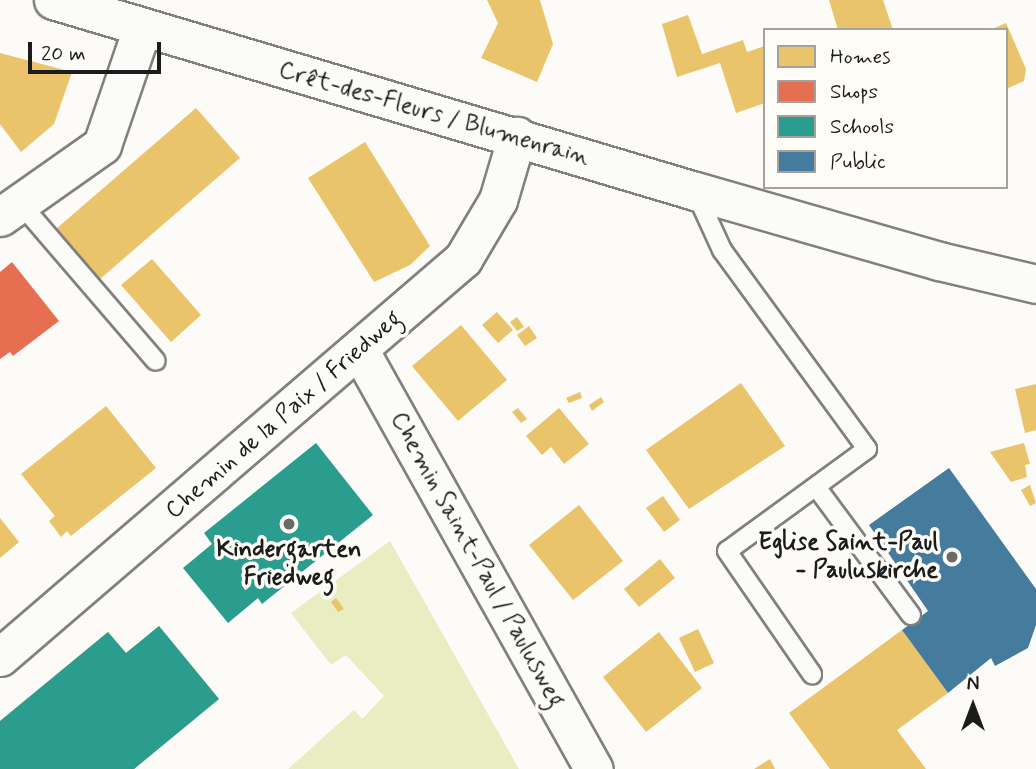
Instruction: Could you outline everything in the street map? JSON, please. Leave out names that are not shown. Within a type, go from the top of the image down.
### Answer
[{"type":"street","name":"Crêt-des-Fleurs / Blumenrain","points":[[53,0],[695,191],[939,261],[1036,284]]},
{"type":"street","points":[[10,210],[102,145],[142,28]]},
{"type":"street","name":"Chemin de la Paix / Friedweg","points":[[0,657],[360,351],[463,259],[498,201],[517,136]]},
{"type":"street","name":"Chemin Saint-Paul / Paulusweg","points":[[360,351],[594,769]]},
{"type":"lane","points":[[695,191],[722,250],[867,449],[727,551],[813,674]]},
{"type":"lane","points":[[10,210],[156,361]]},
{"type":"lane","points":[[817,488],[911,615]]},
{"type":"green space","points":[[390,541],[519,769],[288,769],[354,710],[362,719],[384,696],[346,655],[331,665],[291,613]]},
{"type":"building: Homes","points":[[487,0],[540,0],[553,44],[537,82],[481,58],[498,23]]},
{"type":"building: Homes","points":[[829,0],[883,0],[892,28],[837,28]]},
{"type":"building: Homes","points":[[688,15],[702,54],[743,40],[747,52],[763,47],[763,104],[736,113],[720,63],[677,77],[662,24]]},
{"type":"building: Homes","points":[[1006,23],[1026,69],[1024,81],[1008,88],[1008,28],[995,28]]},
{"type":"building: Homes","points":[[0,53],[72,72],[54,124],[21,152],[0,124]]},
{"type":"building: Homes","points":[[196,108],[240,158],[100,279],[56,229]]},
{"type":"building: Homes","points":[[365,142],[430,246],[410,265],[374,282],[308,178]]},
{"type":"building: Homes","points":[[152,259],[201,315],[171,342],[121,285]]},
{"type":"building: Homes","points":[[497,312],[513,330],[498,343],[482,325]]},
{"type":"building: Homes","points":[[517,317],[524,327],[517,331],[510,322]]},
{"type":"building: Homes","points":[[461,325],[507,380],[458,421],[412,366]]},
{"type":"building: Homes","points":[[529,326],[537,338],[525,346],[517,335]]},
{"type":"building: Homes","points":[[741,383],[785,446],[689,509],[646,450]]},
{"type":"building: Homes","points":[[1036,384],[1036,430],[1025,433],[1015,389]]},
{"type":"building: Homes","points":[[580,392],[582,398],[569,403],[566,398]]},
{"type":"building: Homes","points":[[601,397],[604,402],[592,411],[589,405]]},
{"type":"building: Homes","points":[[106,406],[156,468],[71,536],[67,531],[61,537],[49,521],[55,516],[21,474]]},
{"type":"building: Homes","points":[[518,408],[527,419],[521,423],[512,412]]},
{"type":"building: Homes","points":[[559,408],[589,444],[564,464],[551,447],[542,455],[526,436]]},
{"type":"building: Homes","points":[[1024,443],[1030,464],[1025,465],[1027,477],[1011,482],[990,452]]},
{"type":"building: Homes","points":[[1030,485],[1036,503],[1030,506],[1021,490]]},
{"type":"building: Homes","points":[[663,496],[680,520],[664,532],[646,508]]},
{"type":"building: Homes","points":[[579,505],[623,561],[573,600],[529,545]]},
{"type":"building: Homes","points":[[0,518],[19,542],[0,558]]},
{"type":"building: Homes","points":[[660,559],[675,578],[639,607],[624,589]]},
{"type":"building: Homes","points":[[336,598],[344,609],[338,612],[331,602]]},
{"type":"building: Homes","points":[[159,626],[219,699],[134,769],[0,769],[0,721],[108,632],[126,653]]},
{"type":"building: Homes","points":[[698,629],[714,663],[695,672],[679,638]]},
{"type":"building: Homes","points":[[902,630],[948,693],[897,730],[926,769],[830,769],[789,713]]},
{"type":"building: Homes","points":[[659,632],[702,688],[646,732],[603,677]]},
{"type":"building: Homes","points":[[770,759],[775,769],[754,769]]},
{"type":"building: Shops","points":[[12,262],[59,321],[13,356],[10,352],[0,359],[0,272]]},
{"type":"building: Schools","name":"Kindergarten Friedweg","points":[[316,443],[373,515],[262,604],[258,598],[228,623],[183,568],[212,544],[204,533]]},
{"type":"building: Schools","points":[[159,626],[219,699],[134,769],[0,769],[0,721],[108,632],[126,653]]},
{"type":"building: Public","name":"Eglise Saint-Paul - Pauluskirche","points":[[949,468],[1036,589],[1036,625],[1028,648],[995,666],[991,658],[948,693],[902,630],[928,611],[869,525]]},
{"type":"place","name":"Kindergarten Friedweg","points":[[289,524]]},
{"type":"place","name":"Eglise Saint-Paul - Pauluskirche","points":[[952,557]]}]
